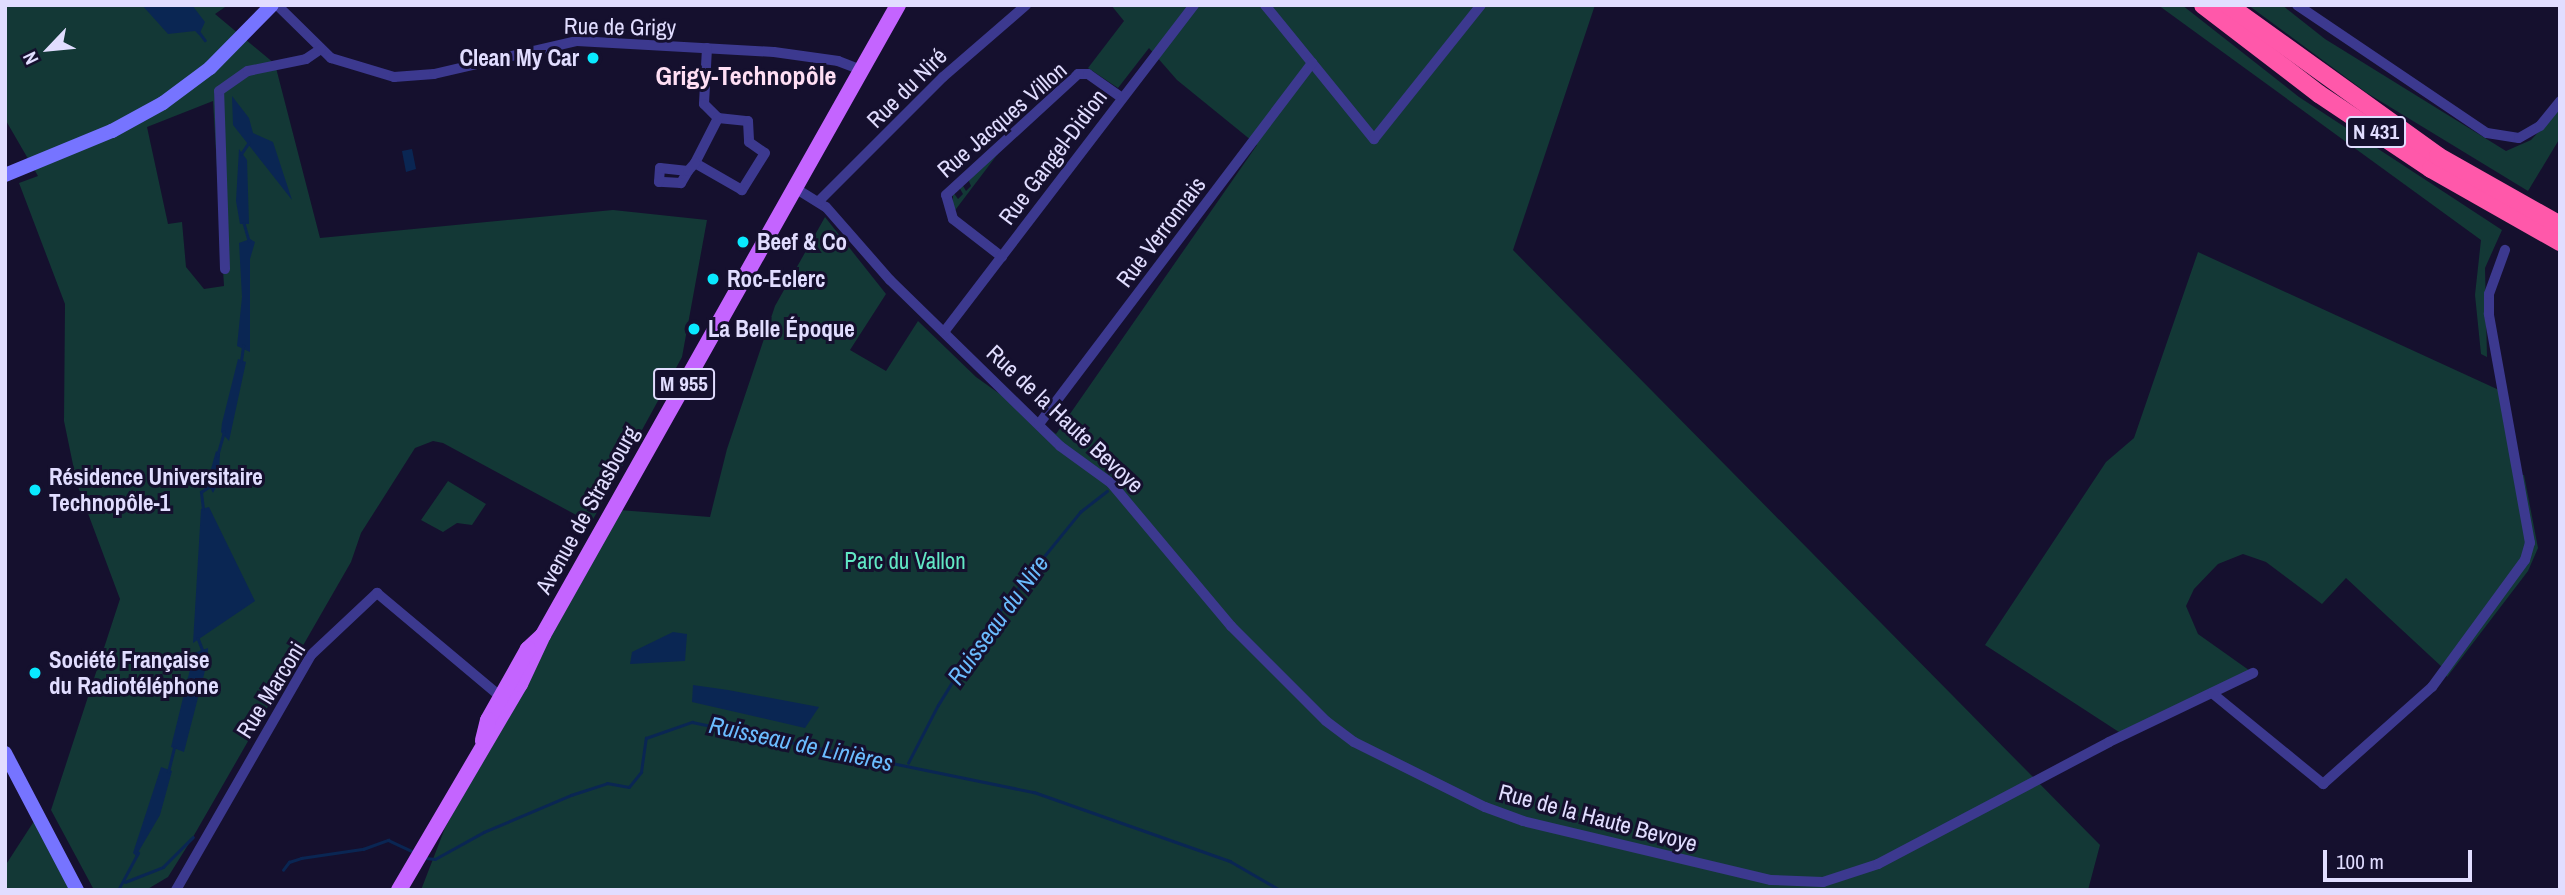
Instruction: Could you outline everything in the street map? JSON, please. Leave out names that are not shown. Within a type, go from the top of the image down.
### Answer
[{"type":"highway","name":"N 431","points":[[2203,5],[2319,94],[2431,169],[2560,242]]},
{"type":"highway","name":"N 431","points":[[2228,5],[2438,156],[2560,225]]},
{"type":"main road","name":"Avenue de Strasbourg","points":[[399,890],[483,740],[520,684],[543,635],[898,5]]},
{"type":"main road","name":"Avenue de Strasbourg","points":[[483,740],[501,697],[528,649],[543,635]]},
{"type":"street","points":[[5,175],[112,131],[163,103],[210,68],[274,5]]},
{"type":"street","name":"Rue de Grigy","points":[[274,5],[338,62],[394,77],[434,74],[577,41],[800,55],[838,61],[862,71]]},
{"type":"street","name":"Rue du Niré","points":[[819,201],[943,77],[1026,5]]},
{"type":"street","name":"Rue Gangel-Didion","points":[[943,332],[1194,5]]},
{"type":"street","points":[[1265,5],[1374,139],[1481,5]]},
{"type":"street","points":[[2297,5],[2487,133],[2519,138],[2540,127],[2560,101]]},
{"type":"street","points":[[707,48],[704,104],[718,118],[748,121],[749,142],[765,153],[742,190],[692,167],[718,118]]},
{"type":"street","points":[[225,269],[219,91],[248,71],[306,59],[321,49]]},
{"type":"street","name":"Rue Verronnais","points":[[1039,424],[1312,63]]},
{"type":"street","name":"Rue Jacques Villon","points":[[1002,257],[953,219],[946,195],[1078,74],[1088,74],[1122,98]]},
{"type":"street","name":"Rue de la Haute Bevoye","points":[[795,188],[819,201],[943,332],[1088,471],[1111,483],[1231,626],[1326,721],[1354,742],[1485,807],[1523,821],[1731,872],[1801,883],[1847,876],[2253,673]]},
{"type":"street","points":[[2212,693],[2323,784],[2432,687],[2525,560],[2530,543],[2489,313],[2489,294],[2505,250]]},
{"type":"street","name":"Rue Marconi","points":[[176,890],[311,655],[377,593],[501,697]]},
{"type":"street","points":[[5,753],[77,890]]},
{"type":"green space","points":[[5,5],[228,5],[215,14],[275,64],[320,238],[613,210],[707,220],[682,357],[591,523],[443,443],[433,441],[415,448],[361,533],[351,562],[193,837],[168,877],[146,890],[94,890],[51,810],[120,599],[77,484],[64,421],[65,304],[19,183],[38,176],[5,119]],"holes":[[[213,101],[224,286],[204,289],[186,267],[182,222],[168,224],[147,127]]]},
{"type":"green space","name":"Parc du Vallon","points":[[1111,5],[1595,5],[1513,250],[2100,845],[2088,890],[421,890],[445,828],[619,510],[710,517],[727,449],[775,306],[825,217],[886,294],[850,350],[886,371],[918,321],[976,377],[1056,434],[1257,145],[1177,80],[1149,48],[1118,88],[1088,68],[1124,21]]},
{"type":"green space","points":[[2158,5],[2182,5],[2299,97],[2502,230],[2485,268],[2487,357],[2481,354],[2475,295],[2481,240]]},
{"type":"green space","points":[[2248,5],[2282,5],[2325,39],[2506,151],[2531,140],[2560,109],[2560,138],[2528,191],[2367,93]]},
{"type":"green space","points":[[1000,151],[953,213],[953,192],[958,199],[963,194],[959,187],[962,184],[966,191],[971,186],[968,179]]},
{"type":"green space","points":[[2198,252],[2499,390],[2516,475],[2524,475],[2538,548],[2528,571],[2447,677],[2442,667],[2346,578],[2322,604],[2266,562],[2243,554],[2218,564],[2194,589],[2186,606],[2198,634],[2253,673],[2122,734],[1985,645],[2106,462],[2134,438]]},
{"type":"green space","points":[[448,481],[486,504],[472,525],[457,523],[443,532],[421,520]]},
{"type":"green space","points":[[38,815],[74,890],[5,890],[5,866]]},
{"type":"water","points":[[142,5],[192,5],[205,22],[199,35],[195,31],[168,34]]},
{"type":"water","points":[[232,96],[249,118],[253,133],[273,142],[292,200],[233,125]]},
{"type":"water","points":[[239,149],[247,160],[249,224],[240,224],[236,201]]},
{"type":"water","points":[[412,149],[416,169],[406,172],[402,151]]},
{"type":"water","points":[[250,239],[255,242],[250,259],[250,352],[237,346],[242,297],[239,243]]},
{"type":"water","points":[[238,359],[246,362],[229,441],[221,432]]},
{"type":"water","points":[[216,451],[220,454],[218,483],[213,493],[207,483]]},
{"type":"water","points":[[209,507],[255,601],[193,643],[201,509]]},
{"type":"water","points":[[673,632],[687,634],[685,661],[630,664],[632,652]]},
{"type":"water","points":[[208,648],[208,659],[184,752],[171,747],[194,653]]},
{"type":"water","points":[[693,685],[819,707],[805,728],[692,702]]},
{"type":"water","points":[[161,767],[172,771],[160,815],[136,856],[133,853]]},
{"type":"waterway","points":[[199,32],[205,40]]},
{"type":"waterway","points":[[241,154],[249,142]]},
{"type":"waterway","points":[[244,223],[249,240]]},
{"type":"waterway","points":[[241,361],[243,346]]},
{"type":"waterway","points":[[217,456],[224,432]]},
{"type":"waterway","points":[[203,509],[201,492],[210,486]]},
{"type":"waterway","name":"Ruisseau du Nire","points":[[908,763],[938,705],[985,629],[1080,512],[1107,491]]},
{"type":"waterway","points":[[198,638],[203,651]]},
{"type":"waterway","name":"Ruisseau de Linières","points":[[426,858],[435,859],[484,832],[571,795],[607,783],[629,787],[641,772],[646,738],[692,722],[1034,792],[1230,861],[1280,890]]},
{"type":"waterway","points":[[168,772],[174,748]]},
{"type":"waterway","name":"Ruisseau de Linières","points":[[125,882],[163,867],[193,837]]},
{"type":"waterway","name":"Ruisseau de Linières","points":[[283,870],[289,862],[301,858],[363,849],[388,840],[414,852]]},
{"type":"waterway","points":[[118,890],[138,853]]},
{"type":"place","name":"Clean My Car","points":[[593,58]]},
{"type":"place","name":"Beef & Co","points":[[743,242]]},
{"type":"place","name":"Roc-Eclerc","points":[[713,279]]},
{"type":"place","name":"La Belle Époque","points":[[694,329]]},
{"type":"place","name":"Résidence Universitaire Technopôle-1","points":[[35,490]]},
{"type":"place","name":"Société Française du Radiotéléphone","points":[[35,673]]},
{"type":"district","name":"Grigy-Technopôle","points":[[746,76]]}]
